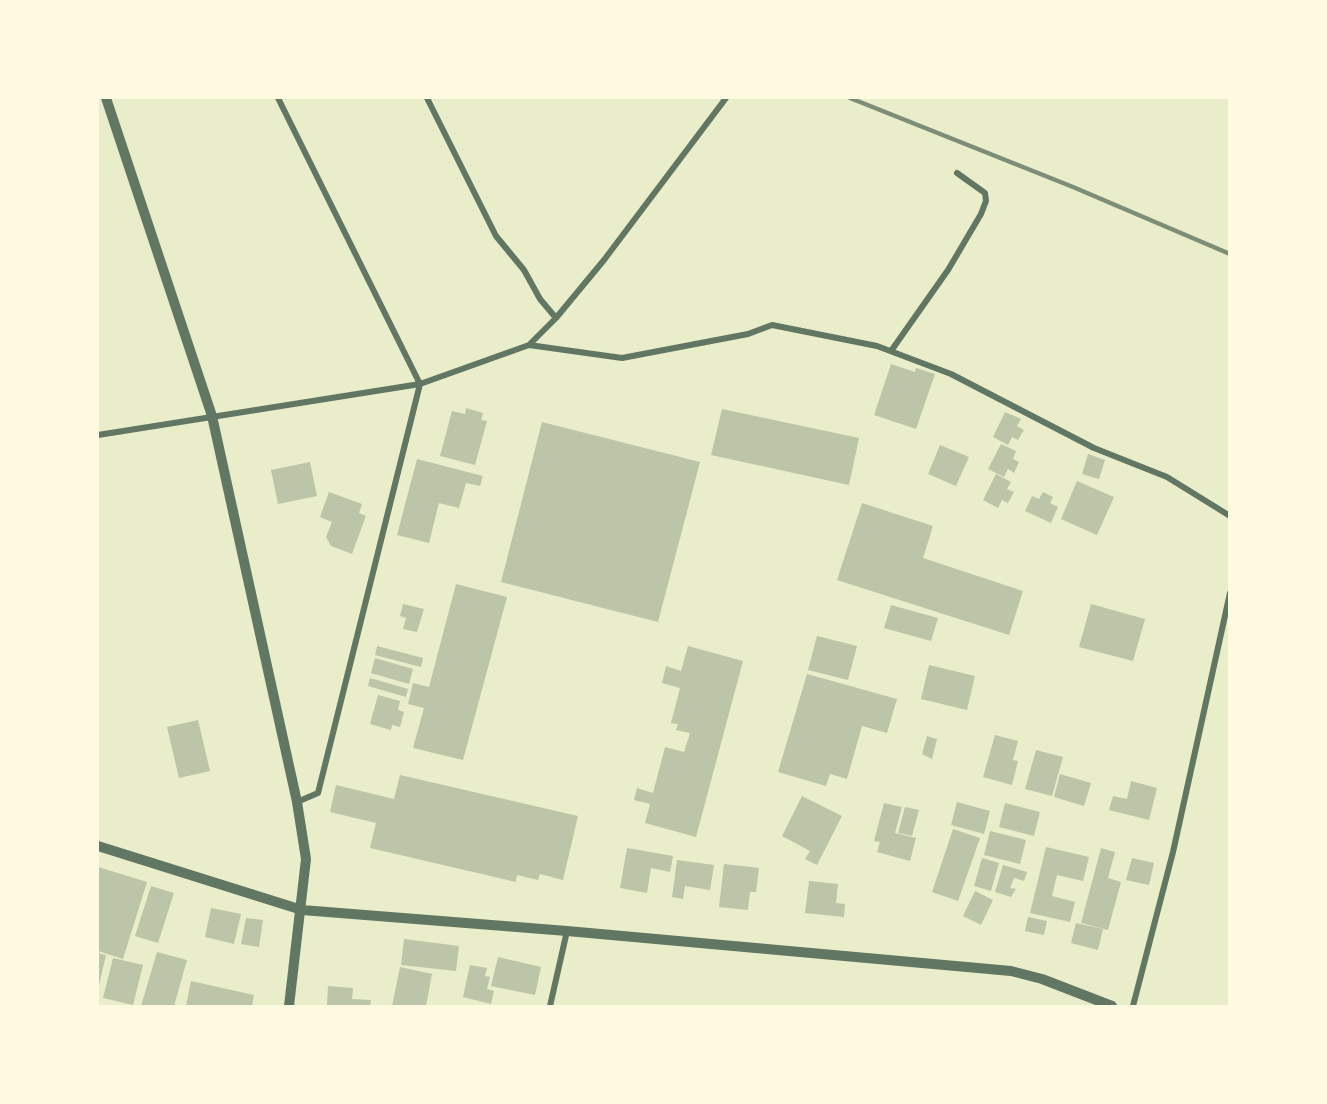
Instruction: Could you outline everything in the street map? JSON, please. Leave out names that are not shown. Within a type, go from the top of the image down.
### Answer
[{"type":"street","points":[[106,98],[212,416],[297,802],[306,859],[302,910],[289,1006]]},
{"type":"street","points":[[278,98],[420,384],[318,793],[297,802]]},
{"type":"street","points":[[427,98],[496,236],[524,270],[540,299],[556,318]]},
{"type":"street","points":[[98,435],[420,384],[529,345],[556,318],[604,260],[726,98]]},
{"type":"street","points":[[891,351],[948,270],[981,214],[986,201],[985,193],[957,173]]},
{"type":"street","points":[[529,345],[622,358],[748,334],[772,325],[877,346],[951,374],[1094,448],[1167,477],[1230,516]]},
{"type":"street","points":[[1133,1006],[1173,852],[1230,593]]},
{"type":"street","points":[[98,846],[302,910],[1011,971],[1042,979],[1112,1006]]},
{"type":"street","points":[[550,1006],[567,931]]},
{"type":"building","points":[[891,364],[915,372],[916,368],[935,374],[916,429],[874,415]]},
{"type":"building","points":[[466,408],[483,413],[481,420],[487,421],[475,465],[440,456],[452,411],[465,414]]},
{"type":"building","points":[[722,409],[859,438],[849,485],[711,455]]},
{"type":"building","points":[[1005,412],[1021,419],[1017,426],[1024,430],[1018,440],[1012,437],[1008,445],[993,437]]},
{"type":"building","points":[[542,422],[700,462],[658,622],[501,582]]},
{"type":"building","points":[[1001,444],[1016,451],[1013,459],[1019,462],[1014,473],[1008,469],[1004,477],[988,469]]},
{"type":"building","points":[[940,445],[969,457],[956,486],[928,474]]},
{"type":"building","points":[[1088,454],[1105,460],[1099,479],[1082,474]]},
{"type":"building","points":[[417,459],[483,476],[480,486],[466,483],[459,508],[439,503],[429,543],[397,535]]},
{"type":"building","points":[[310,462],[317,496],[278,504],[271,470]]},
{"type":"building","points":[[996,474],[1011,482],[1007,489],[1014,492],[1008,503],[1002,500],[998,508],[983,500]]},
{"type":"building","points":[[1077,481],[1114,497],[1097,535],[1061,519]]},
{"type":"building","points":[[329,492],[362,504],[359,513],[366,516],[352,554],[331,546],[326,537],[332,522],[320,517]]},
{"type":"building","points":[[1043,492],[1053,497],[1050,503],[1058,507],[1051,523],[1025,511],[1032,496],[1039,499]]},
{"type":"building","points":[[862,503],[933,526],[923,558],[1023,591],[1009,635],[837,580]]},
{"type":"building","points":[[456,584],[507,597],[463,760],[413,748],[424,708],[408,704],[413,683],[429,687]]},
{"type":"building","points":[[403,604],[424,609],[417,632],[403,629],[406,618],[400,616]]},
{"type":"building","points":[[1091,604],[1145,619],[1133,661],[1079,647]]},
{"type":"building","points":[[891,605],[938,618],[931,641],[884,628]]},
{"type":"building","points":[[817,636],[857,646],[848,680],[808,670]]},
{"type":"building","points":[[377,646],[423,658],[421,667],[375,655]]},
{"type":"building","points":[[688,646],[743,661],[696,837],[645,823],[650,804],[634,800],[637,788],[653,793],[665,747],[684,752],[690,733],[676,730],[678,724],[671,723],[680,688],[662,683],[666,666],[681,671]]},
{"type":"building","points":[[375,658],[413,669],[409,684],[371,673]]},
{"type":"building","points":[[929,665],[975,676],[967,710],[921,699]]},
{"type":"building","points":[[807,674],[897,699],[887,733],[862,726],[847,779],[830,774],[826,786],[778,772]]},
{"type":"building","points":[[370,678],[408,689],[406,697],[368,686]]},
{"type":"building","points":[[378,695],[400,701],[398,710],[404,712],[400,727],[392,725],[391,730],[370,724]]},
{"type":"building","points":[[198,720],[210,771],[179,778],[167,727]]},
{"type":"building","points":[[995,735],[1018,741],[1013,760],[1018,761],[1012,785],[983,777]]},
{"type":"building","points":[[927,736],[937,739],[932,759],[922,754]]},
{"type":"building","points":[[1036,750],[1063,757],[1052,796],[1025,789]]},
{"type":"building","points":[[1060,774],[1091,783],[1084,806],[1054,797]]},
{"type":"building","points":[[400,775],[578,816],[563,880],[540,874],[538,880],[517,875],[516,882],[370,848],[376,823],[330,812],[336,785],[394,799]]},
{"type":"building","points":[[1131,781],[1157,788],[1149,820],[1109,810],[1113,796],[1127,799]]},
{"type":"building","points":[[802,796],[842,816],[817,865],[805,859],[810,851],[782,836]]},
{"type":"building","points":[[957,802],[990,811],[984,834],[951,825]]},
{"type":"building","points":[[884,803],[902,807],[895,833],[916,838],[910,861],[877,852],[880,842],[874,841]]},
{"type":"building","points":[[1005,803],[1040,812],[1034,836],[999,827]]},
{"type":"building","points":[[905,807],[919,810],[912,836],[898,833]]},
{"type":"building","points":[[953,829],[980,838],[958,901],[932,892]]},
{"type":"building","points":[[990,831],[1026,840],[1020,864],[984,855]]},
{"type":"building","points":[[1046,847],[1089,857],[1083,881],[1057,875],[1052,896],[1075,902],[1070,922],[1030,913]]},
{"type":"building","points":[[627,848],[673,856],[670,872],[651,868],[647,893],[620,888]]},
{"type":"building","points":[[1101,848],[1115,852],[1108,878],[1121,882],[1108,930],[1081,923]]},
{"type":"building","points":[[982,858],[999,863],[991,891],[974,886]]},
{"type":"building","points":[[1132,858],[1154,863],[1149,885],[1126,880]]},
{"type":"building","points":[[677,860],[714,865],[710,890],[685,886],[683,899],[672,897]]},
{"type":"building","points":[[724,864],[759,868],[756,892],[750,892],[748,910],[719,907]]},
{"type":"building","points":[[1003,865],[1027,872],[1024,881],[1014,878],[1010,888],[1016,889],[1011,897],[995,892]]},
{"type":"building","points":[[98,867],[147,882],[123,959],[98,951]]},
{"type":"building","points":[[809,881],[838,884],[836,903],[845,904],[844,917],[805,913]]},
{"type":"building","points":[[151,886],[174,893],[158,943],[135,936]]},
{"type":"building","points":[[975,891],[993,900],[981,925],[963,916]]},
{"type":"building","points":[[211,908],[241,914],[234,944],[205,937]]},
{"type":"building","points":[[1028,917],[1047,921],[1044,935],[1025,931]]},
{"type":"building","points":[[246,918],[263,920],[259,947],[241,944]]},
{"type":"building","points":[[1076,923],[1103,929],[1098,950],[1071,943]]},
{"type":"building","points":[[404,939],[459,946],[456,971],[401,965]]},
{"type":"building","points":[[157,952],[187,960],[174,1006],[141,1006]]},
{"type":"building","points":[[98,953],[106,955],[98,989]]},
{"type":"building","points":[[498,957],[541,967],[535,995],[491,986]]},
{"type":"building","points":[[113,958],[143,965],[133,1005],[103,998]]},
{"type":"building","points":[[470,965],[487,968],[485,976],[490,977],[487,989],[494,991],[491,1004],[463,997]]},
{"type":"building","points":[[400,967],[432,974],[426,1006],[392,1006]]},
{"type":"building","points":[[191,981],[254,995],[252,1006],[186,1006]]},
{"type":"building","points":[[328,986],[353,988],[352,999],[371,1000],[370,1006],[327,1006]]},
{"type":"railway","points":[[850,98],[1073,187],[1230,254]]}]
